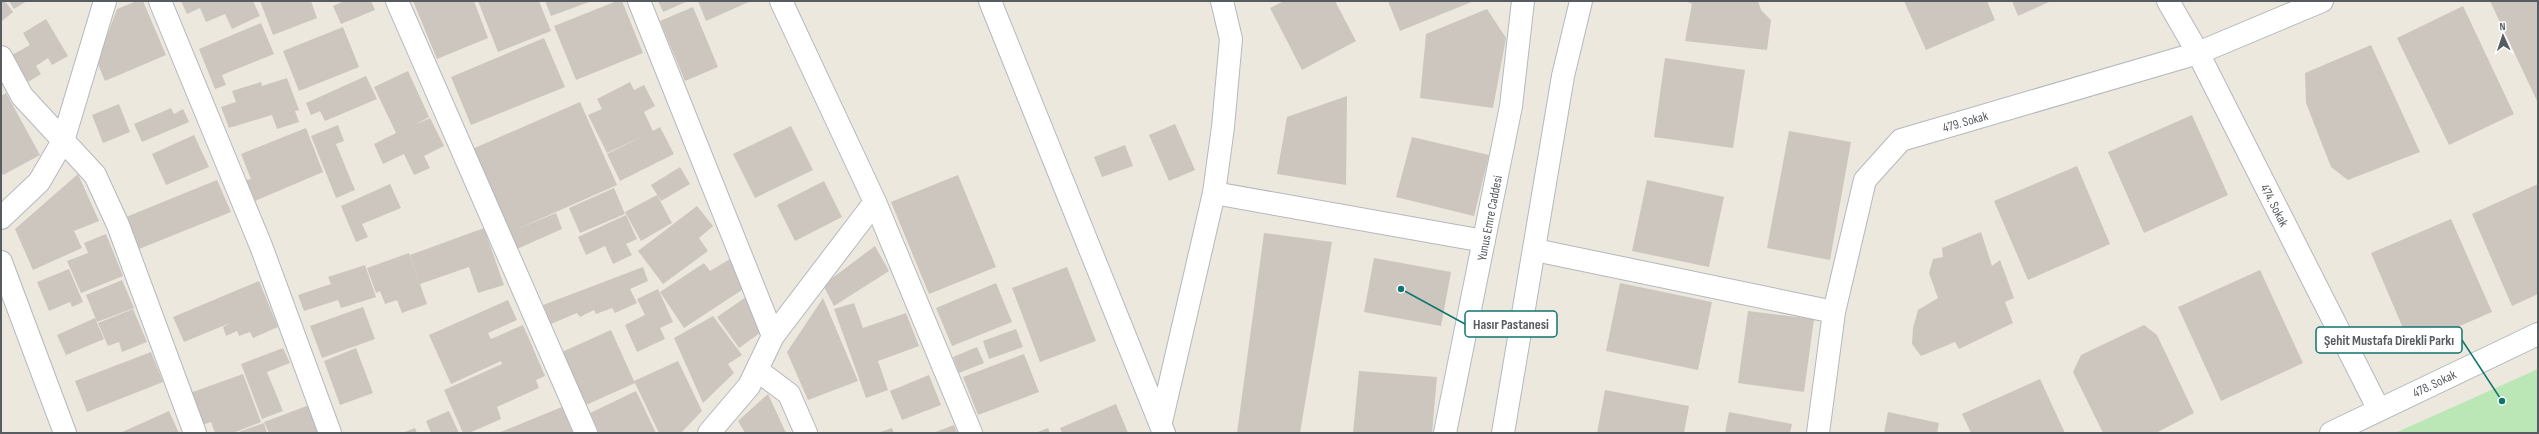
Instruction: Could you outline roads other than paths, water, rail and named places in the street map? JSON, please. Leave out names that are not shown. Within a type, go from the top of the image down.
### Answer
[{"type":"street","points":[[1,218],[39,182],[63,141],[105,1]]},
{"type":"street","points":[[160,1],[261,246],[330,433]]},
{"type":"street","points":[[397,1],[586,433]]},
{"type":"street","points":[[639,1],[773,336]]},
{"type":"street","points":[[781,1],[875,202],[971,433]]},
{"type":"street","points":[[990,1],[1162,428]]},
{"type":"street","points":[[1162,428],[1214,192],[1223,127],[1231,38],[1222,1]]},
{"type":"street","name":"Yunus Emre Caddesi","points":[[1445,433],[1511,106],[1523,1]]},
{"type":"street","points":[[1502,433],[1535,250],[1563,76],[1581,1]]},
{"type":"street","name":"474. Sokak","points":[[2168,1],[2198,53],[2379,410]]},
{"type":"street","name":"479. Sokak","points":[[1818,433],[1834,312],[1865,180],[1901,140],[2198,53],[2322,1]]},
{"type":"street","points":[[1,57],[22,96],[95,175],[118,225],[195,433]]},
{"type":"street","points":[[1214,192],[1484,242]]},
{"type":"street","points":[[709,433],[749,386],[773,336],[875,202]]},
{"type":"street","points":[[1535,250],[1834,312]]},
{"type":"street","points":[[1,262],[65,433]]},
{"type":"street","name":"478. Sokak","points":[[2331,433],[2538,334]]},
{"type":"street","points":[[757,370],[788,394],[806,433]]},
{"type":"place","name":"Hasır Pastanesi","points":[[1401,289]]},
{"type":"place","name":"Şehit Mustafa Direkli Parkı","points":[[2502,401]]}]
